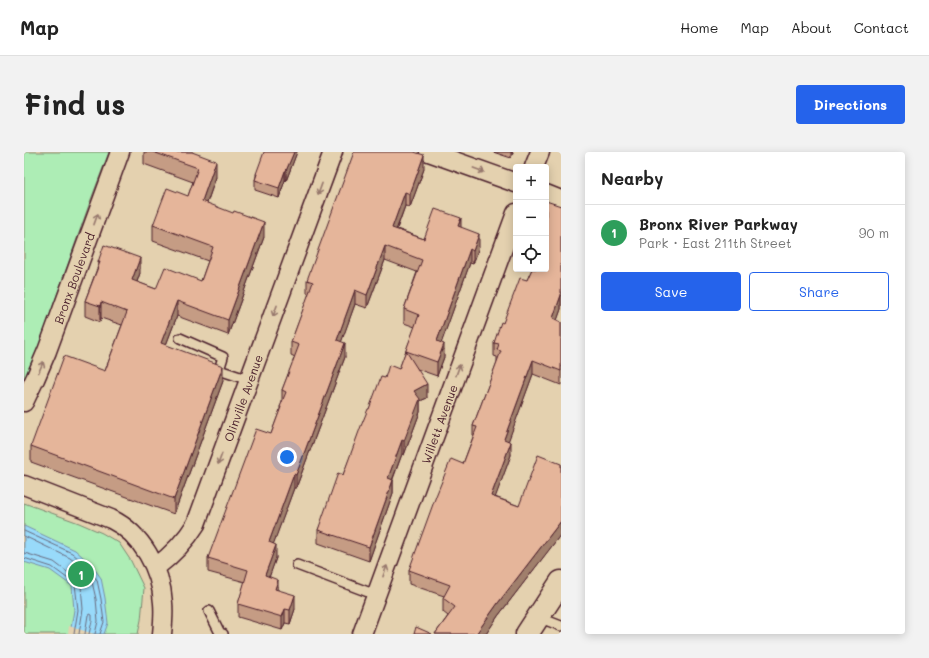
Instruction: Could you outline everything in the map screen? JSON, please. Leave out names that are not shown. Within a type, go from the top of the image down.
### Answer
[{"type":"main road","points":[[532,626],[561,582]]},
{"type":"street","name":"Bronx Boulevard","points":[[24,402],[36,379],[47,351],[120,152]]},
{"type":"street","name":"Olinville Avenue","points":[[155,568],[178,548],[192,532],[196,524],[333,152]]},
{"type":"street","points":[[429,152],[513,182]]},
{"type":"street","points":[[535,164],[540,152]]},
{"type":"street","points":[[549,195],[561,200]]},
{"type":"street","name":"Willett Avenue","points":[[362,634],[513,221]]},
{"type":"street","points":[[24,486],[118,522],[130,531],[142,546],[155,568],[160,584],[164,615],[162,634]]},
{"type":"lane","points":[[180,338],[223,357],[219,370],[249,380]]},
{"type":"lane","points":[[297,565],[376,595]]},
{"type":"lane","points":[[209,610],[220,633],[222,634]]},
{"type":"lane","points":[[532,626],[561,626]]},
{"type":"green space","points":[[24,152],[109,152],[35,357],[24,383]]},
{"type":"green space","points":[[24,503],[79,523],[102,533],[119,543],[131,561],[144,588],[138,634],[24,634]]},
{"type":"water","points":[[24,526],[75,550],[91,564],[101,578],[105,598],[108,623],[104,634],[70,634],[74,610],[72,586],[50,570],[24,562]]},
{"type":"pier","points":[[69,626],[94,634],[68,634]]},
{"type":"building","points":[[153,152],[192,152],[216,161],[202,201],[233,213],[234,211],[264,222],[228,320],[177,301],[161,343],[223,366],[174,499],[31,446],[64,356],[105,371],[127,312],[101,302],[100,306],[85,301],[100,262],[98,262],[104,245],[140,258],[132,280],[156,289],[165,267],[201,281],[213,247],[153,225],[167,188],[188,196],[198,168]]},
{"type":"building","points":[[264,152],[294,152],[279,188],[255,180]]},
{"type":"building","points":[[354,152],[414,152],[424,155],[410,194],[405,192],[392,228],[424,239],[435,209],[461,218],[458,226],[479,234],[473,251],[470,249],[437,341],[444,344],[437,362],[406,351],[427,384],[414,391],[420,399],[404,441],[402,440],[388,478],[393,480],[369,547],[318,530],[338,473],[343,475],[381,377],[385,378],[389,365],[399,369],[419,315],[404,309],[422,260],[385,246],[367,295],[355,290],[337,340],[345,343],[296,475],[294,474],[269,542],[276,545],[265,575],[278,580],[275,589],[295,595],[290,610],[285,609],[282,617],[238,604],[248,570],[208,558],[256,429],[271,434],[281,407],[286,392],[282,390],[299,345],[291,342],[313,282],[307,280]]},
{"type":"building","points":[[549,202],[561,206],[561,295],[553,318],[561,322],[561,371],[533,360],[504,439],[511,442],[491,496],[519,506],[538,455],[561,464],[561,521],[476,634],[435,634],[455,607],[443,598],[450,585],[409,570],[451,459],[463,464],[477,427],[473,426],[501,351],[497,350],[499,344],[494,343],[501,322],[503,323],[520,278],[527,280],[531,272],[549,272]]},
{"type":"building","points":[[416,627],[432,634],[414,634]]},
{"type":"place","name":"Bronx River Parkway","points":[[81,574]]}]
